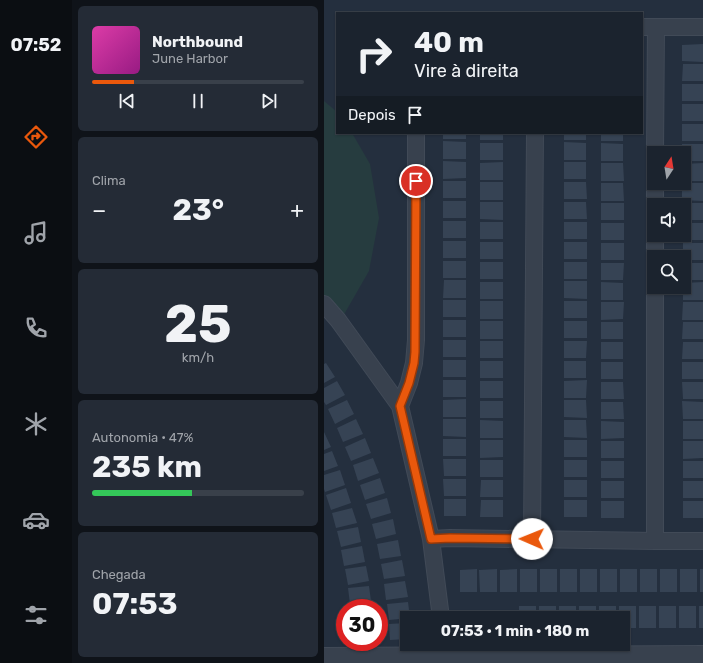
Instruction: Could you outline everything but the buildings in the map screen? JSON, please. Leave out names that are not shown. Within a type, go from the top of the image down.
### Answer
[{"type":"street","points":[[655,146],[649,27],[703,27]]},
{"type":"street","points":[[400,406],[409,383],[414,363],[416,340],[416,134]]},
{"type":"street","points":[[532,539],[535,134]]},
{"type":"street","points":[[655,294],[655,541]]},
{"type":"street","points":[[324,304],[338,320],[400,406],[431,539],[440,611]]},
{"type":"street","points":[[431,539],[703,540]]},
{"type":"street","points":[[324,658],[445,655],[703,656]]},
{"type":"green space","points":[[324,101],[336,111],[336,134],[353,134],[370,164],[379,218],[369,271],[342,318],[324,298]]},
{"type":"route","points":[[416,181],[416,340],[414,363],[409,383],[400,406],[431,539],[532,539]]}]
